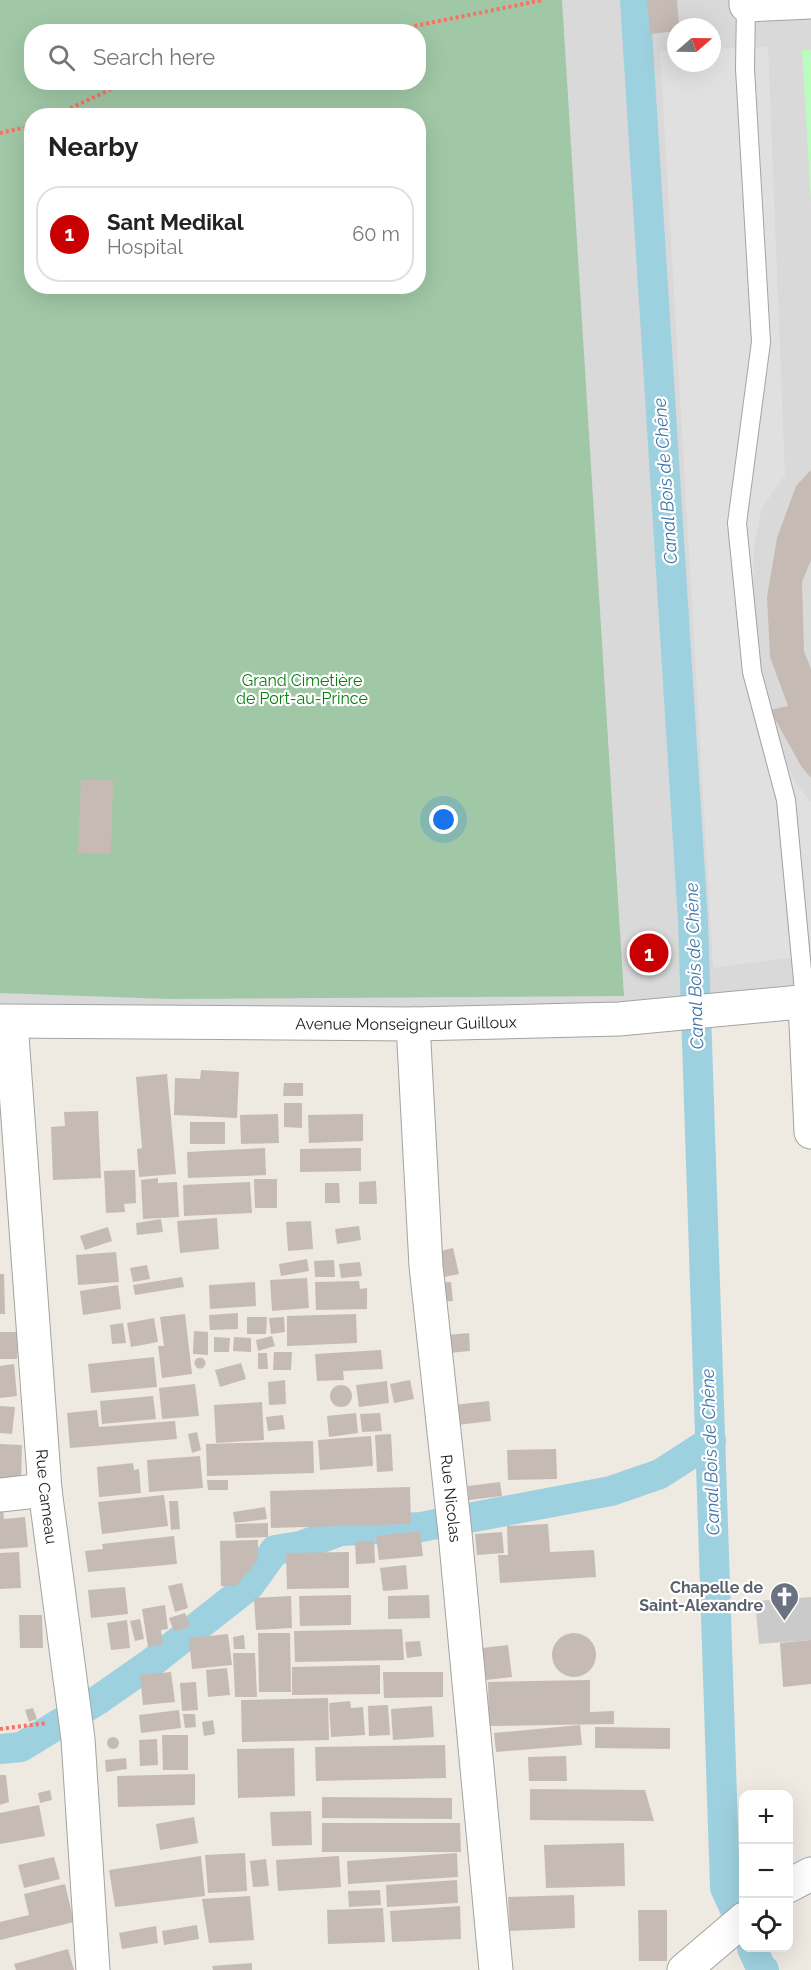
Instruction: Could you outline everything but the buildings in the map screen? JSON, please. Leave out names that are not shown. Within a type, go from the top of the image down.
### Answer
[{"type":"street","points":[[746,3],[811,2]]},
{"type":"street","points":[[808,1002],[811,1132]]},
{"type":"street","name":"Avenue Monseigneur Guilloux","points":[[6,1021],[414,1024],[619,1019],[808,1002]]},
{"type":"street","name":"Rue Cameau","points":[[6,1021],[45,1490],[78,1739],[93,1970]]},
{"type":"street","name":"Rue Nicolas","points":[[414,1024],[426,1266],[453,1517],[495,1970]]},
{"type":"street","points":[[0,1495],[45,1490]]},
{"type":"street","points":[[793,1884],[811,1874]]},
{"type":"street","points":[[684,1970],[739,1923]]},
{"type":"lane","points":[[746,3],[745,69],[761,342],[737,523],[752,672],[786,800],[796,914],[808,1002]]},
{"type":"path","points":[[424,24],[543,0]]},
{"type":"path","points":[[71,108],[109,90]]},
{"type":"path","points":[[0,133],[24,128]]},
{"type":"shaded area","name":"Grand Cimetière de Port-au-Prince","points":[[0,0],[811,0],[811,1002],[0,1021]]},
{"type":"shaded area","points":[[768,47],[785,475],[762,508],[754,547],[753,597],[767,725],[797,785],[811,802],[811,955],[713,968],[660,51],[667,51],[667,72],[721,72],[721,49]]},
{"type":"shaded area","name":"Chapelle de Saint-Alexandre","points":[[811,1597],[811,1640],[759,1644],[755,1601]]},
{"type":"green space","name":"Grand Cimetière de Port-au-Prince","points":[[0,0],[562,0],[624,996],[169,999],[0,993]]},
{"type":"green space","points":[[802,50],[811,50],[811,204]]},
{"type":"waterway","name":"Canal Bois de Chêne","points":[[635,0],[693,921],[725,1888],[739,1918]]},
{"type":"waterway","points":[[0,1749],[21,1747],[98,1700],[151,1663],[249,1586],[275,1550],[300,1546],[341,1531],[421,1527],[611,1491],[660,1474],[711,1441]]},
{"type":"waterway","name":"Canal Bois de Chêne","points":[[754,1952],[764,1970]]},
{"type":"place","name":"Sant Medikal","points":[[649,953]]},
{"type":"place","name":"Chapelle de Saint-Alexandre","points":[[784,1622]]}]
